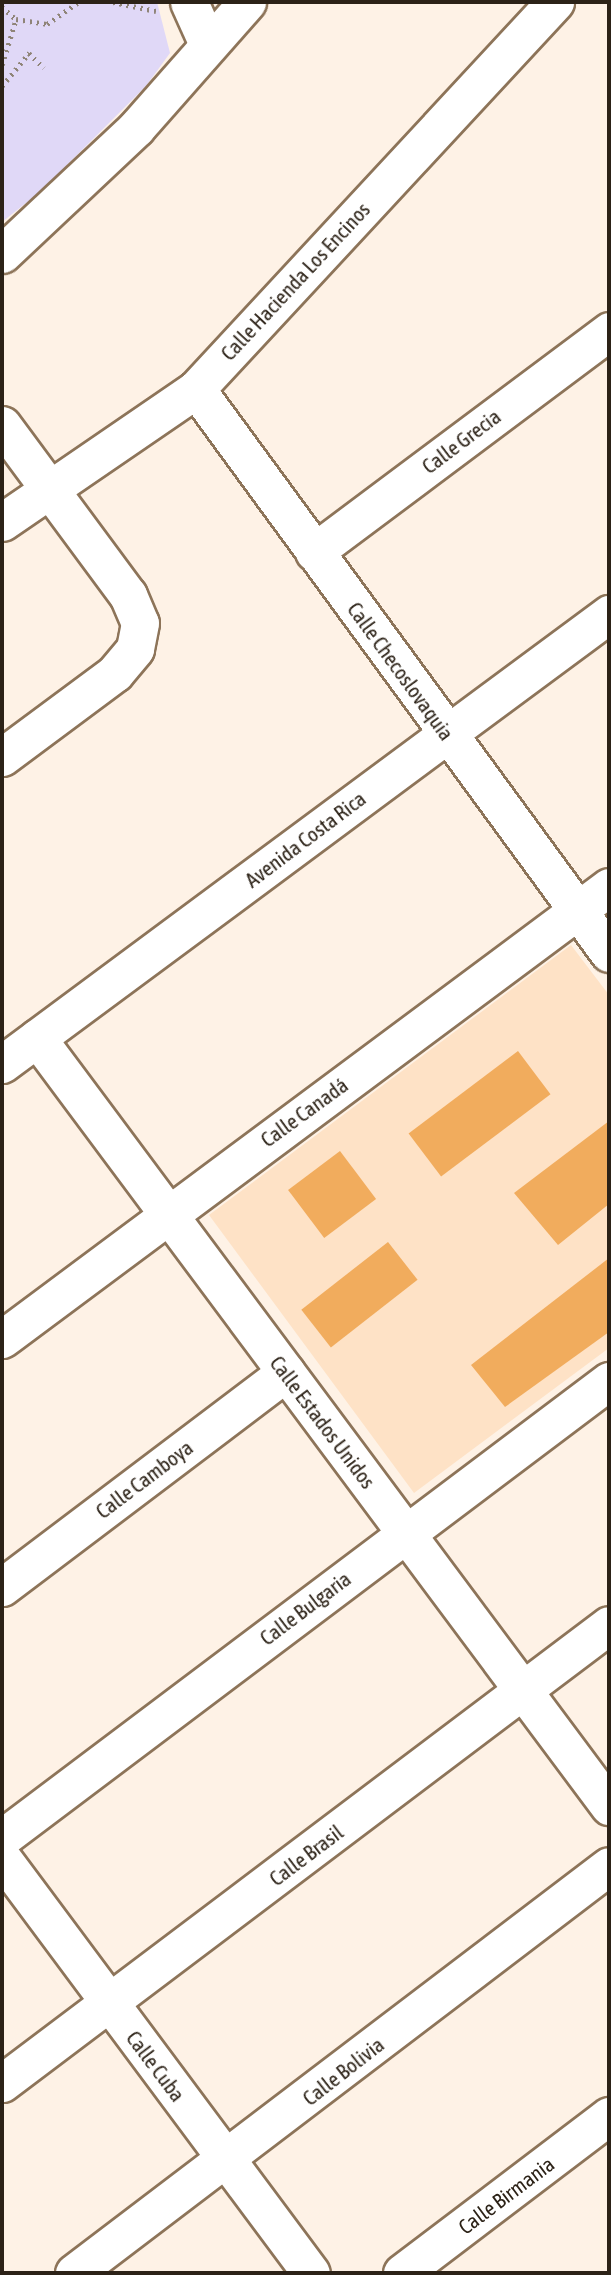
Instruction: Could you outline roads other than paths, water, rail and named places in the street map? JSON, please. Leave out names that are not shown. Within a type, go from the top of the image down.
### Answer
[{"type":"street","points":[[2,254],[136,128],[207,42],[247,2]]},
{"type":"street","name":"Calle Hacienda Los Encinos","points":[[2,522],[196,389],[555,2]]},
{"type":"street","points":[[175,7],[207,42]]},
{"type":"street","name":"Calle Grecia","points":[[314,552],[609,331]]},
{"type":"street","name":"Calle Checoslovaquia","points":[[196,389],[609,953]]},
{"type":"street","points":[[2,425],[128,596],[140,623],[135,649],[115,673],[2,757]]},
{"type":"street","name":"Avenida Costa Rica","points":[[2,1064],[609,614]]},
{"type":"street","name":"Calle Canadá","points":[[2,1339],[166,1214],[609,887]]},
{"type":"street","name":"Calle Estados Unidos","points":[[37,1038],[609,1806]]},
{"type":"street","name":"Calle Camboya","points":[[2,1587],[286,1372]]},
{"type":"street","name":"Calle Bulgaria","points":[[2,1838],[609,1381]]},
{"type":"street","name":"Calle Brasil","points":[[2,2082],[110,2005],[609,1625]]},
{"type":"street","name":"Calle Cuba","points":[[2,1858],[311,2273]]},
{"type":"street","name":"Calle Bolivia","points":[[74,2273],[226,2161],[609,1866]]},
{"type":"street","name":"Calle Birmania","points":[[402,2273],[609,2116]]}]
